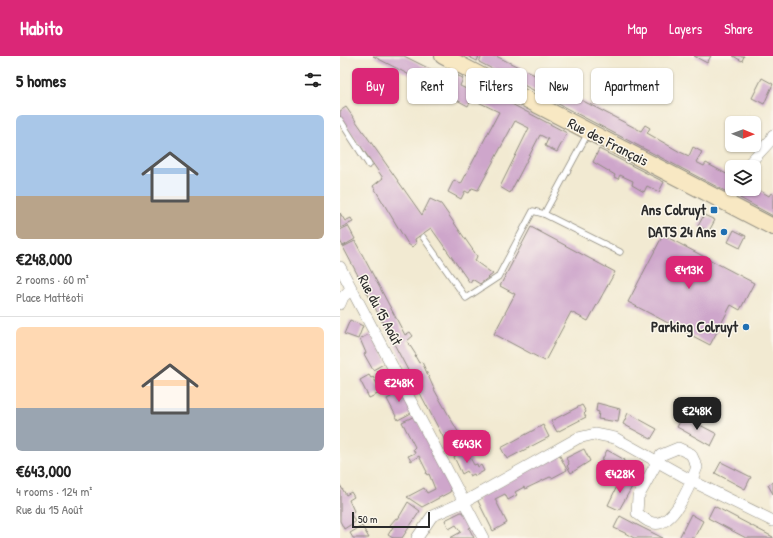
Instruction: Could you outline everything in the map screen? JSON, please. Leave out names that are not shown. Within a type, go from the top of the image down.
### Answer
[{"type":"main road","name":"Rue des Français","points":[[443,56],[773,227]]},
{"type":"street","points":[[752,160],[771,140],[773,135]]},
{"type":"street","points":[[727,203],[730,196]]},
{"type":"street","name":"Rue du 15 Août","points":[[340,266],[483,538]]},
{"type":"street","points":[[340,304],[343,297],[351,289]]},
{"type":"street","points":[[417,538],[432,516],[464,502],[578,438],[595,434],[615,438],[692,481],[773,521]]},
{"type":"street","points":[[678,448],[690,454],[697,467],[692,481],[674,513],[664,522],[650,523],[636,513],[638,497],[661,455],[678,448]]},
{"type":"lane","points":[[340,120],[369,165]]},
{"type":"lane","points":[[544,214],[588,132]]},
{"type":"lane","points":[[423,237],[466,298],[498,277],[533,211],[544,214],[620,252]]},
{"type":"building","points":[[373,56],[404,56],[428,68],[407,68],[407,74],[399,70],[399,68],[396,68]]},
{"type":"building","points":[[467,56],[479,56],[477,61]]},
{"type":"building","points":[[482,56],[496,56],[521,68],[491,68],[479,62]]},
{"type":"building","points":[[694,56],[711,56],[707,63]]},
{"type":"building","points":[[733,56],[744,56],[742,61]]},
{"type":"building","points":[[527,71],[535,75],[535,91],[527,87]]},
{"type":"building","points":[[458,76],[463,78],[460,86],[466,89],[466,104],[469,104],[468,106],[458,101]]},
{"type":"building","points":[[762,78],[773,84],[764,104],[752,98]]},
{"type":"building","points":[[583,101],[641,131],[645,125],[650,128],[647,133],[689,156],[693,147],[702,152],[696,162],[704,166],[706,163],[725,173],[725,191],[558,104],[583,104]]},
{"type":"building","points":[[482,104],[512,104],[567,133],[557,152],[545,146],[548,139],[540,135],[510,193],[500,187],[529,128],[515,121],[478,190],[472,188],[469,193],[465,191],[461,199],[448,192],[454,180],[461,184],[499,112]]},
{"type":"building","points":[[346,107],[422,215],[430,199],[441,204],[477,256],[475,261],[493,274],[480,284],[472,279],[470,283],[431,228],[415,239],[416,244],[412,247],[408,244],[373,186],[383,178],[340,117],[340,111]]},
{"type":"building","points":[[599,149],[664,182],[659,192],[647,186],[644,192],[632,185],[633,181],[620,175],[618,179],[614,177],[615,175],[593,162]]},
{"type":"building","points":[[761,191],[769,196],[771,193],[773,194],[773,216],[740,198],[741,196],[761,196]]},
{"type":"building","points":[[340,213],[345,221],[351,218],[353,222],[340,228]]},
{"type":"building","points":[[704,215],[715,220],[709,231],[698,226]]},
{"type":"building","points":[[348,226],[355,239],[343,246],[340,241],[340,230]]},
{"type":"building","points":[[531,227],[615,272],[588,321],[571,312],[545,361],[494,334],[515,294],[500,286]]},
{"type":"building","points":[[734,230],[746,236],[740,248],[728,242]]},
{"type":"building","points":[[663,235],[754,283],[740,310],[731,305],[710,345],[628,302]]},
{"type":"building","points":[[355,241],[405,335],[410,332],[413,336],[407,341],[419,363],[422,362],[435,391],[465,444],[451,452],[343,247]]},
{"type":"building","points":[[350,320],[363,326],[358,339],[344,334]]},
{"type":"building","points":[[371,333],[387,362],[373,370],[364,354],[366,353],[360,339]]},
{"type":"building","points":[[369,375],[371,378],[373,377],[382,392],[369,398],[360,380]]},
{"type":"building","points":[[398,385],[413,412],[398,420],[387,399],[391,397],[387,391]]},
{"type":"building","points":[[597,403],[620,409],[618,422],[598,419],[599,412],[596,411]]},
{"type":"building","points":[[582,405],[586,412],[584,414],[586,417],[557,432],[551,421]]},
{"type":"building","points":[[628,413],[657,429],[651,439],[623,424]]},
{"type":"building","points":[[415,416],[452,487],[450,492],[422,507],[407,497],[424,488],[427,493],[435,489],[419,456],[411,461],[408,456],[415,453],[413,449],[415,447],[402,422]]},
{"type":"building","points":[[683,416],[717,434],[711,446],[677,427]]},
{"type":"building","points":[[543,425],[549,437],[507,459],[501,448]]},
{"type":"building","points":[[465,448],[474,465],[477,464],[478,467],[481,465],[484,471],[475,476],[474,474],[470,476],[467,471],[462,474],[454,457]]},
{"type":"building","points":[[584,449],[590,461],[571,473],[567,466],[569,464],[566,458]]},
{"type":"building","points":[[607,450],[625,460],[619,472],[601,462]]},
{"type":"building","points":[[559,454],[567,470],[525,489],[524,487],[515,492],[517,495],[508,500],[505,494],[495,499],[507,523],[493,531],[478,501],[479,497]]},
{"type":"building","points":[[721,462],[751,477],[745,489],[715,473]]},
{"type":"building","points":[[621,478],[633,485],[619,510],[608,505]]},
{"type":"building","points":[[773,482],[773,494],[768,485]]},
{"type":"building","points":[[340,485],[346,495],[351,492],[354,497],[349,500],[354,511],[351,514],[355,522],[344,529],[340,521]]},
{"type":"building","points":[[408,502],[420,511],[402,538],[393,538],[388,535],[393,527],[390,525],[396,518],[398,519]]},
{"type":"building","points":[[714,506],[773,538],[746,538],[708,518]]},
{"type":"building","points":[[461,512],[465,513],[473,527],[469,528],[474,538],[450,538],[461,532],[456,525],[449,529],[445,520]]},
{"type":"building","points":[[691,514],[703,521],[694,538],[679,538]]},
{"type":"building","points":[[620,516],[663,538],[634,538],[614,528]]},
{"type":"building","points":[[362,526],[369,538],[353,538],[350,533]]},
{"type":"place","name":"Ans Colruyt","points":[[714,210]]},
{"type":"place","name":"DATS 24 Ans","points":[[724,232]]},
{"type":"place","name":"Parking Colruyt","points":[[746,327]]}]
